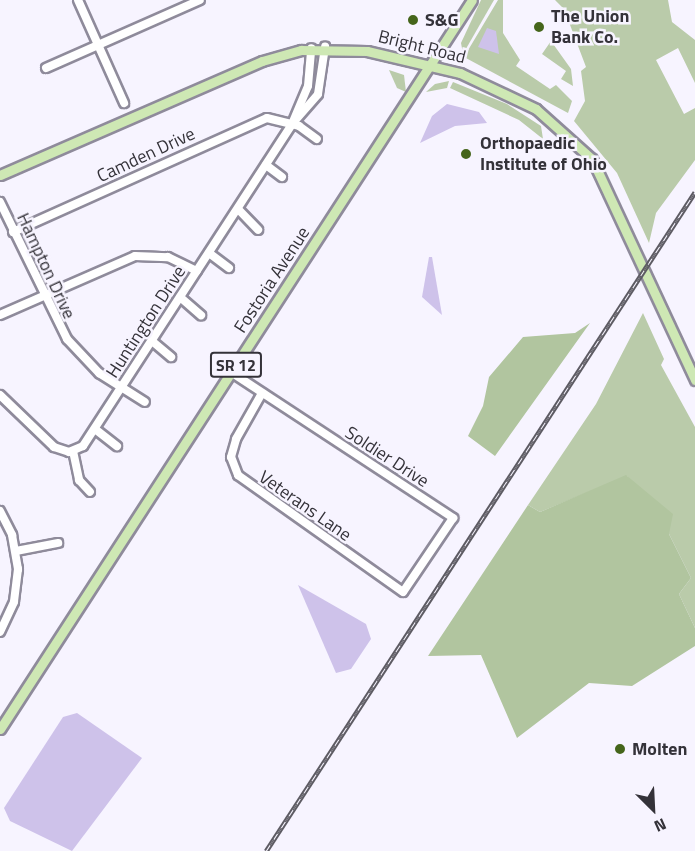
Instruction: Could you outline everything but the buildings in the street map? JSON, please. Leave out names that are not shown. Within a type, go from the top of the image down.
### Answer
[{"type":"main road","name":"Fostoria Avenue","points":[[0,729],[472,0]]},
{"type":"main road","name":"Bright Road","points":[[0,175],[262,61],[311,48],[325,47],[432,65],[514,96],[582,148],[604,182],[690,358],[695,380]]},
{"type":"street","points":[[78,0],[124,103]]},
{"type":"street","points":[[46,68],[200,0]]},
{"type":"street","name":"Huntington Drive","points":[[73,451],[95,429],[292,124],[318,94],[325,47]]},
{"type":"street","name":"Huntington Drive","points":[[292,124],[308,86],[311,48]]},
{"type":"street","name":"Camden Drive","points":[[13,232],[256,121],[272,117],[292,124]]},
{"type":"street","points":[[292,124],[317,139]]},
{"type":"street","points":[[266,165],[282,177]]},
{"type":"street","name":"Hampton Drive","points":[[0,202],[42,296],[74,348],[122,387],[145,402]]},
{"type":"street","points":[[238,208],[258,230]]},
{"type":"street","points":[[209,253],[229,268]]},
{"type":"street","points":[[0,315],[135,256],[168,258],[197,271]]},
{"type":"street","points":[[180,297],[201,315]]},
{"type":"street","points":[[152,340],[171,357]]},
{"type":"street","name":"Soldier Drive","points":[[231,372],[453,518],[403,592]]},
{"type":"street","name":"Veterans Lane","points":[[262,393],[236,439],[231,457],[238,475],[403,592]]},
{"type":"street","points":[[0,395],[54,447],[73,451],[79,480],[90,492]]},
{"type":"street","points":[[95,429],[117,446]]},
{"type":"street","points":[[0,511],[16,551],[16,591],[0,632]]},
{"type":"street","points":[[16,551],[58,543]]},
{"type":"green space","points":[[481,0],[494,0],[463,54],[461,43]]},
{"type":"green space","points":[[498,0],[503,0],[503,33],[520,60],[516,66],[550,89],[556,85],[572,101],[568,113],[464,57]]},
{"type":"green space","points":[[555,0],[668,0],[672,22],[695,40],[695,83],[678,48],[656,60],[684,114],[695,108],[695,160],[656,213],[649,243],[617,173],[574,121],[585,101],[581,71],[586,67],[564,9]]},
{"type":"green space","points":[[551,41],[571,69],[573,86],[561,79],[566,71],[542,54]]},
{"type":"green space","points":[[389,70],[404,75],[406,92],[397,88]]},
{"type":"green space","points":[[449,81],[447,88],[426,92],[435,84]]},
{"type":"green space","points":[[453,82],[507,104],[541,126],[543,139],[519,120],[450,88]]},
{"type":"green space","points":[[643,313],[664,359],[661,365],[695,427],[695,628],[679,594],[691,578],[669,534],[627,476],[540,512],[528,505],[596,404]]},
{"type":"green space","points":[[590,323],[495,456],[468,436],[483,406],[489,377],[523,337],[575,333]]},
{"type":"green space","points":[[626,475],[673,514],[669,534],[691,578],[679,594],[695,628],[695,646],[632,686],[589,683],[517,738],[481,655],[428,656],[528,505],[540,512]]},
{"type":"shaded area","points":[[487,28],[496,31],[499,54],[478,47]]},
{"type":"shaded area","points":[[447,104],[479,112],[487,123],[455,126],[420,143],[432,116]]},
{"type":"shaded area","points":[[429,257],[432,257],[442,315],[422,297]]},
{"type":"shaded area","points":[[298,585],[366,624],[371,639],[351,669],[336,673]]},
{"type":"shaded area","points":[[77,713],[142,758],[72,851],[10,821],[4,808],[63,717]]},
{"type":"railway","points":[[266,851],[695,192]]},
{"type":"place","name":"S&G","points":[[413,20]]},
{"type":"place","name":"The Union Bank Co.","points":[[539,27]]},
{"type":"place","name":"Orthopaedic Institute of Ohio","points":[[466,154]]},
{"type":"place","name":"Molten","points":[[620,749]]}]
